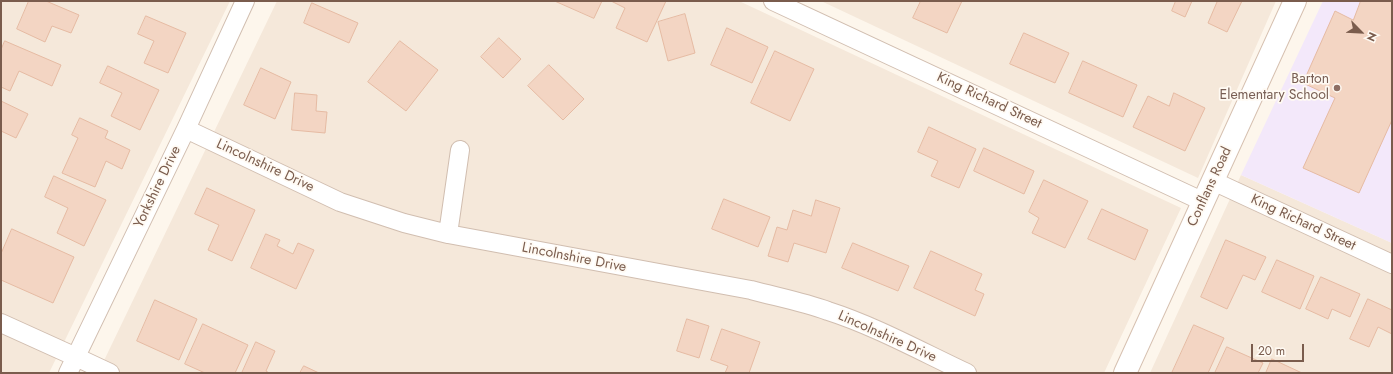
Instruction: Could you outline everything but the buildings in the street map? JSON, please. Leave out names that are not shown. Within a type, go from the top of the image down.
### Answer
[{"type":"main road","name":"Conflans Road","points":[[1125,373],[1295,1]]},
{"type":"street","name":"Yorkshire Drive","points":[[68,373],[186,128],[245,1]]},
{"type":"street","name":"King Richard Street","points":[[773,1],[1204,202]]},
{"type":"street","name":"Lincolnshire Drive","points":[[186,128],[340,202],[404,223],[448,234],[744,289],[796,301],[829,311],[868,327],[967,373]]},
{"type":"street","points":[[448,234],[460,150]]},
{"type":"street","name":"King Richard Street","points":[[1213,181],[1392,264]]},
{"type":"street","points":[[1,323],[76,356],[110,373]]},
{"type":"shaded area","points":[[1,1],[230,1],[49,373],[1,373]]},
{"type":"shaded area","points":[[277,1],[739,1],[1181,208],[1104,373],[98,373]]},
{"type":"shaded area","points":[[821,1],[1276,1],[1198,178]]},
{"type":"shaded area","name":"Barton Elementary School","points":[[1323,1],[1392,1],[1392,243],[1241,175]]},
{"type":"shaded area","points":[[1241,175],[1392,243],[1392,373],[1150,373]]},
{"type":"place","name":"Barton Elementary School","points":[[1337,88]]}]
